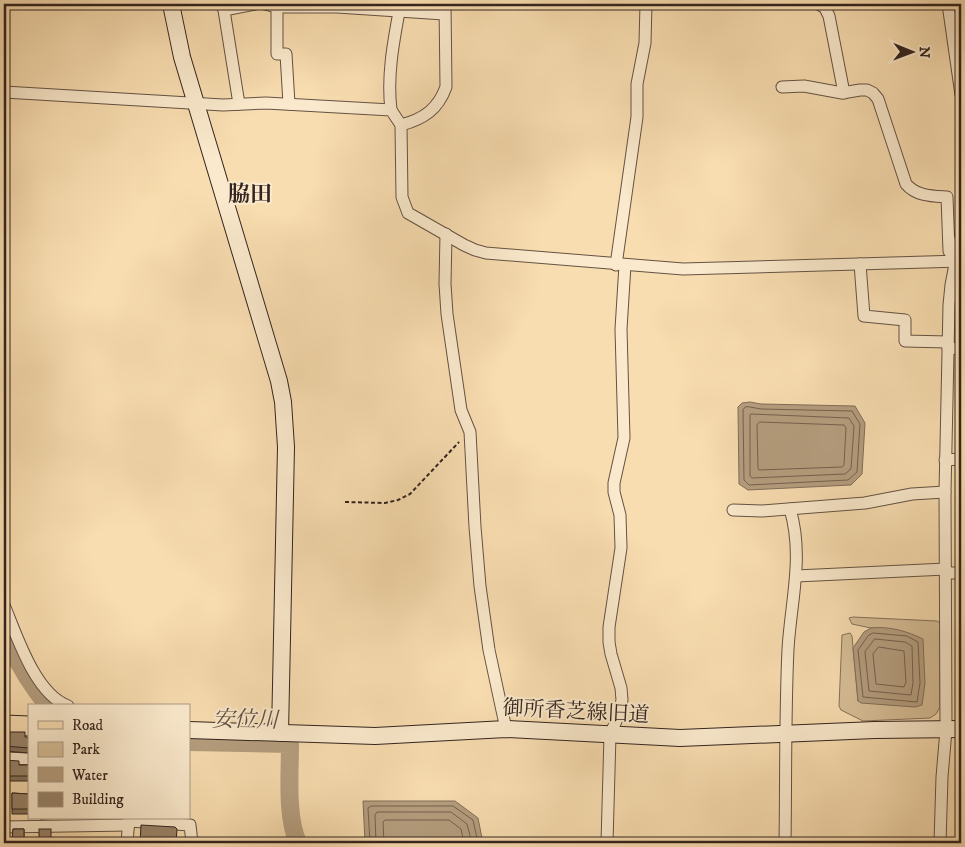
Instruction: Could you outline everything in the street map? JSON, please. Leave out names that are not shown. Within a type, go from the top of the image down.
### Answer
[{"type":"main road","points":[[4,726],[28,726]]},
{"type":"street","points":[[171,4],[178,43],[195,103],[284,402],[286,447],[280,733]]},
{"type":"street","points":[[238,104],[224,7],[255,4]]},
{"type":"street","points":[[606,843],[610,735],[619,714],[622,700],[621,688],[609,642],[609,627],[621,548],[620,515],[614,492],[614,483],[624,438],[620,265],[637,117],[637,84],[645,43],[646,4]]},
{"type":"street","points":[[820,4],[830,16],[844,92]]},
{"type":"street","points":[[948,4],[959,61],[961,95]]},
{"type":"street","points":[[289,104],[286,54],[276,54],[271,5],[337,7],[399,12],[445,9],[446,87],[442,97],[426,116],[401,125]]},
{"type":"street","points":[[399,12],[392,52],[389,96],[391,110],[401,125],[402,197],[404,205],[408,213],[475,250],[486,253],[620,265],[704,269],[959,261]]},
{"type":"street","points":[[782,87],[804,86],[844,92],[867,90],[873,93],[878,99],[906,184],[912,191],[947,197],[949,251],[959,261]]},
{"type":"street","points":[[4,92],[195,103],[266,103],[391,110]]},
{"type":"street","points":[[940,843],[942,777],[953,730],[946,571],[945,460],[948,345],[951,285],[959,261],[961,233]]},
{"type":"street","points":[[446,234],[445,284],[447,314],[461,410],[470,432],[480,586],[489,650],[506,729]]},
{"type":"street","points":[[860,264],[864,316],[905,320],[905,341],[948,345],[961,349]]},
{"type":"street","points":[[945,460],[961,459]]},
{"type":"street","points":[[733,510],[762,511],[865,503],[912,494],[945,492]]},
{"type":"street","points":[[785,843],[788,646],[796,576],[797,538],[790,509]]},
{"type":"street","points":[[796,576],[946,571],[961,573]]},
{"type":"street","points":[[4,605],[40,684],[55,700],[64,704]]},
{"type":"street","name":"御所香芝線旧道","points":[[190,730],[375,736],[535,729],[680,738],[875,730],[953,730]]},
{"type":"street","points":[[4,758],[28,759]]},
{"type":"street","points":[[127,843],[129,821]]},
{"type":"street","points":[[4,827],[129,821],[190,825],[192,843]]},
{"type":"path","points":[[345,502],[385,504],[410,494],[470,432]]},
{"type":"green space","points":[[849,618],[937,621],[940,623],[940,707],[936,714],[930,718],[863,721],[841,710],[839,706],[842,635],[850,633],[852,636],[858,701],[878,628],[852,624]]},
{"type":"water","points":[[742,403],[761,404],[855,406],[865,423],[862,474],[851,485],[748,490],[739,484],[738,407]]},
{"type":"water","points":[[871,628],[898,630],[923,639],[925,683],[922,705],[915,707],[861,703],[858,701],[853,648],[864,632]]},
{"type":"water","points":[[363,801],[455,801],[478,818],[483,843],[365,843]]},
{"type":"building","points":[[9,732],[25,732],[25,737],[28,737],[28,748],[4,746],[4,737],[9,736]]},
{"type":"building","points":[[4,760],[19,761],[19,765],[28,765],[28,776],[4,776]]},
{"type":"building","points":[[12,793],[28,794],[28,809],[12,809]]},
{"type":"building","points":[[141,825],[175,827],[177,829],[176,843],[140,843]]},
{"type":"building","points":[[13,829],[24,829],[24,840],[12,840]]},
{"type":"building","points":[[39,829],[51,829],[51,843],[39,843]]},
{"type":"waterway","name":"安位川","points":[[4,634],[23,671],[46,704]]},
{"type":"waterway","name":"安位川","points":[[190,742],[290,744],[290,808],[298,843]]},
{"type":"district","name":"脇田","points":[[250,194]]}]
